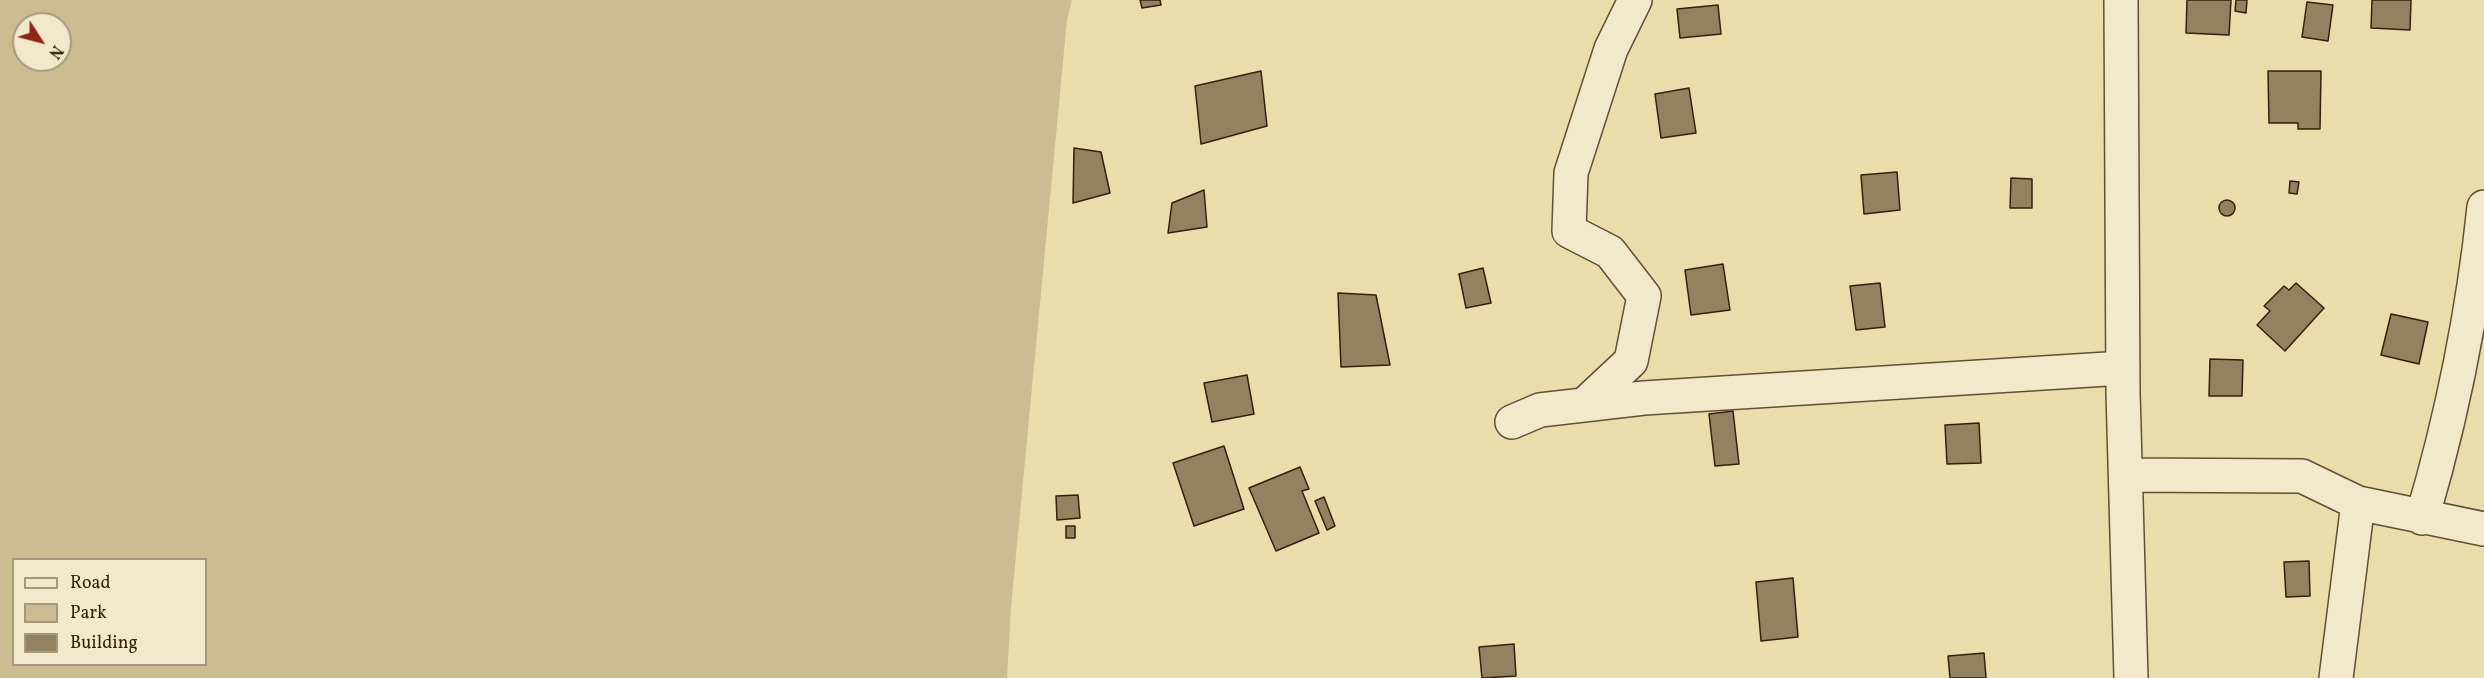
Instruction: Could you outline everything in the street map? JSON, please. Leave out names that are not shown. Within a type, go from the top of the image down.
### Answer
[{"type":"street","points":[[1584,405],[1631,361],[1644,296],[1610,252],[1569,231],[1571,173],[1611,49],[1635,0]]},
{"type":"street","points":[[2121,0],[2122,368],[2127,475],[2131,678]]},
{"type":"street","points":[[2422,518],[2440,455],[2465,341],[2484,207]]},
{"type":"street","points":[[1512,422],[1540,410],[1644,398],[2122,368]]},
{"type":"street","points":[[2127,475],[2302,476],[2358,503],[2484,529]]},
{"type":"street","points":[[2336,678],[2358,503]]},
{"type":"green space","points":[[0,0],[1072,0],[1067,20],[1011,608],[1007,678],[0,678]]},
{"type":"building","points":[[1140,0],[1160,0],[1161,5],[1142,8]]},
{"type":"building","points":[[2187,0],[2231,0],[2229,35],[2186,33]]},
{"type":"building","points":[[2236,0],[2247,0],[2246,13],[2235,11]]},
{"type":"building","points":[[2372,0],[2411,0],[2410,30],[2371,28]]},
{"type":"building","points":[[2307,2],[2333,5],[2328,41],[2302,37]]},
{"type":"building","points":[[1718,5],[1721,34],[1680,38],[1677,9]]},
{"type":"building","points":[[1261,71],[1267,126],[1201,144],[1195,86]]},
{"type":"building","points":[[2268,71],[2321,71],[2320,129],[2298,129],[2298,123],[2269,123]]},
{"type":"building","points":[[1689,88],[1696,133],[1661,138],[1655,94]]},
{"type":"building","points":[[1074,148],[1101,152],[1110,193],[1073,203]]},
{"type":"building","points":[[1897,172],[1900,210],[1864,214],[1861,175]]},
{"type":"building","points":[[2011,178],[2032,179],[2032,208],[2010,208]]},
{"type":"building","points":[[2290,181],[2299,182],[2297,194],[2289,193]]},
{"type":"building","points":[[1204,190],[1207,227],[1168,233],[1172,203]]},
{"type":"building","points":[[2227,200],[2233,202],[2235,208],[2233,214],[2227,216],[2221,214],[2219,208],[2221,202]]},
{"type":"building","points":[[1723,264],[1730,310],[1691,315],[1685,270]]},
{"type":"building","points":[[1483,268],[1491,303],[1466,308],[1459,274]]},
{"type":"building","points":[[1880,283],[1885,327],[1856,330],[1850,286]]},
{"type":"building","points":[[2296,283],[2324,308],[2285,351],[2257,325],[2270,311],[2264,306],[2284,286],[2289,290]]},
{"type":"building","points":[[1338,293],[1376,295],[1390,365],[1341,367]]},
{"type":"building","points":[[2391,314],[2428,322],[2419,364],[2381,355]]},
{"type":"building","points":[[2210,359],[2243,360],[2242,396],[2209,396]]},
{"type":"building","points":[[1247,375],[1254,414],[1212,422],[1204,383]]},
{"type":"building","points":[[1733,411],[1739,464],[1715,466],[1709,414]]},
{"type":"building","points":[[1979,423],[1981,463],[1947,464],[1945,425]]},
{"type":"building","points":[[1224,446],[1244,509],[1194,526],[1173,463]]},
{"type":"building","points":[[1300,467],[1309,489],[1302,491],[1319,533],[1276,551],[1249,488]]},
{"type":"building","points":[[1078,495],[1080,518],[1057,520],[1056,496]]},
{"type":"building","points":[[1324,497],[1335,526],[1327,530],[1315,501]]},
{"type":"building","points":[[1066,526],[1075,526],[1075,538],[1066,538]]},
{"type":"building","points":[[2309,561],[2310,596],[2286,597],[2284,562]]},
{"type":"building","points":[[1793,578],[1798,637],[1761,641],[1756,582]]},
{"type":"building","points":[[1514,644],[1516,676],[1482,678],[1479,647]]},
{"type":"building","points":[[1984,653],[1986,678],[1950,678],[1948,656]]}]
